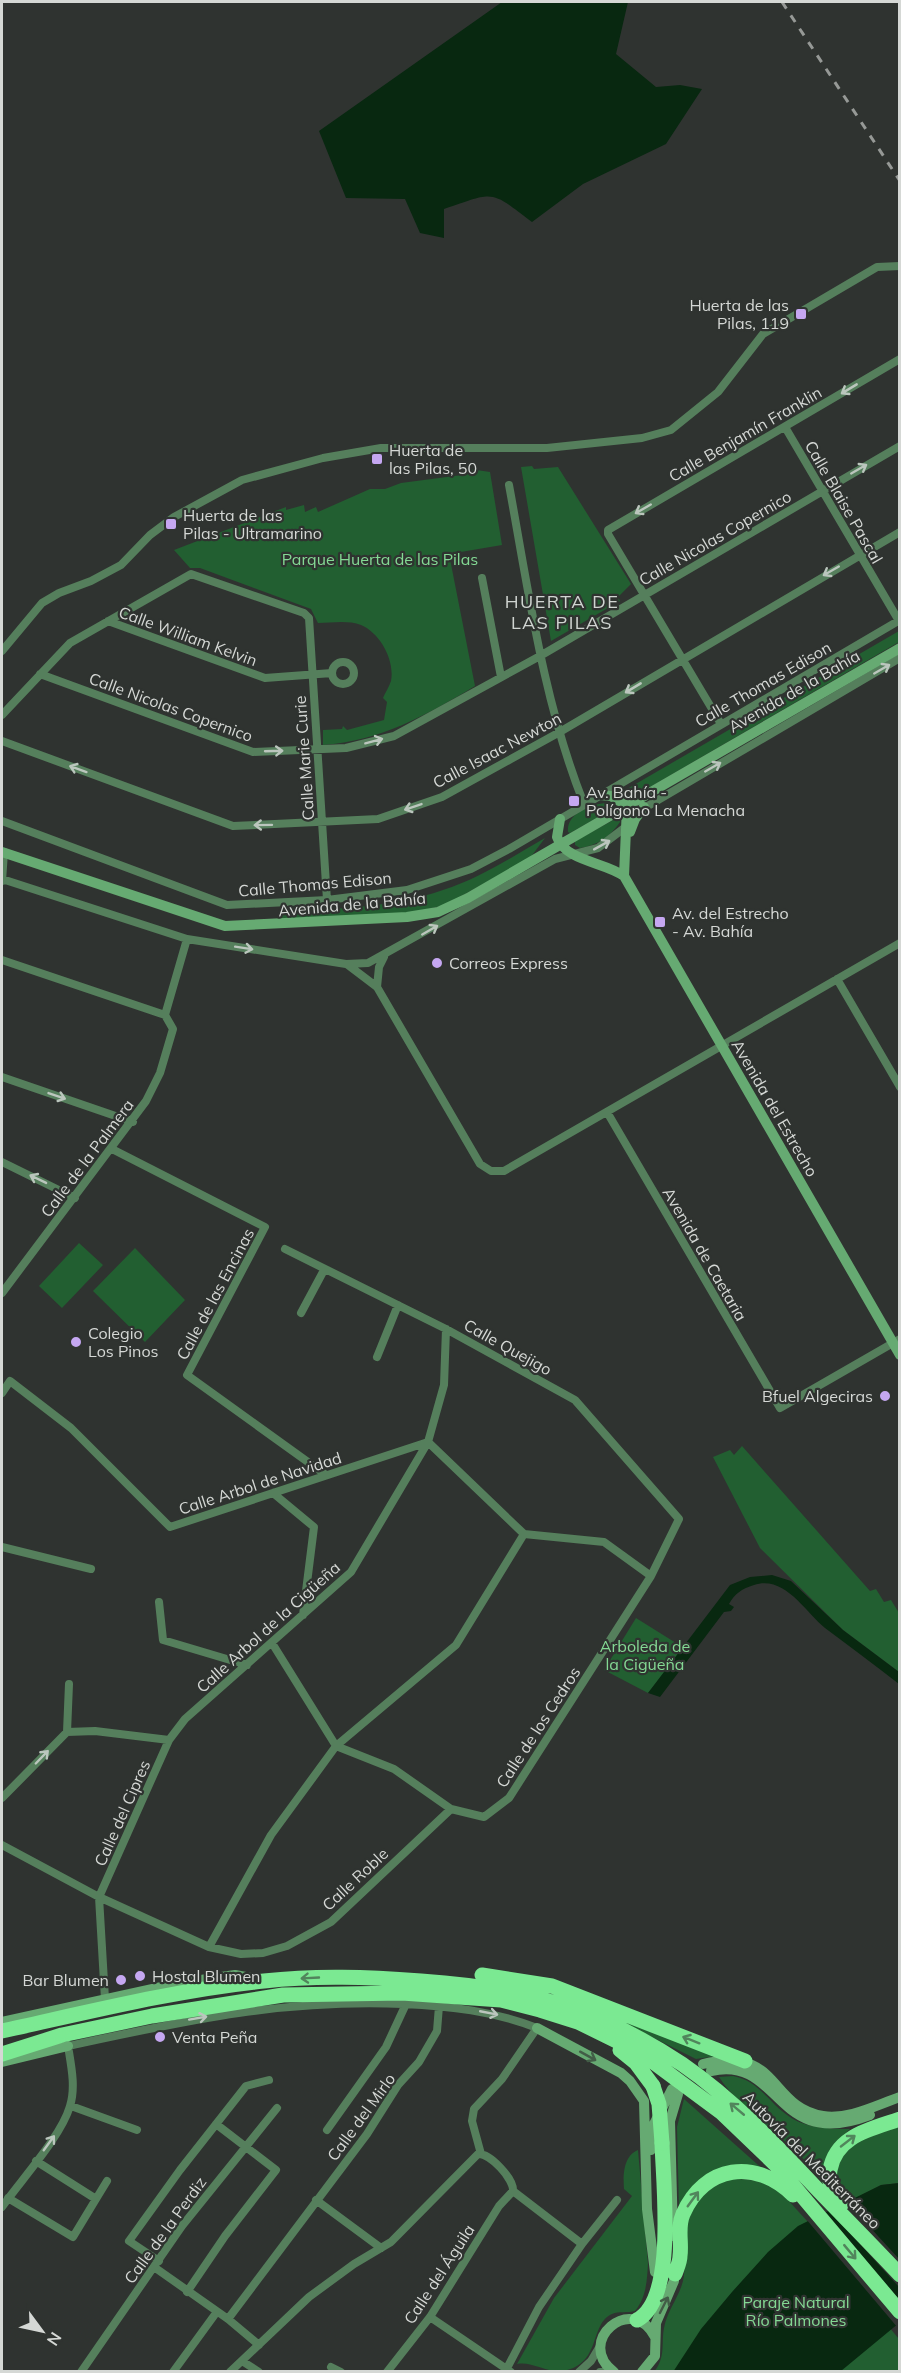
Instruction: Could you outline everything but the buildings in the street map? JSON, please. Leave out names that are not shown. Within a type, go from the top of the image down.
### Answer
[{"type":"highway","points":[[354,1976],[368,1969],[415,1970],[482,1975],[552,1986],[745,2061]]},
{"type":"highway","name":"Autovía del Mediterráneo","points":[[2,2031],[110,2003],[266,1981],[354,1976],[478,1985],[513,1991],[573,2008],[618,2027],[676,2061],[767,2136],[838,2201],[868,2233],[880,2254],[900,2275]]},
{"type":"highway","name":"Autovía del Mediterráneo","points":[[2,2054],[236,2000],[329,1992],[402,1993],[501,2000],[579,2022],[641,2054],[698,2094],[753,2142],[813,2207],[900,2312]]},
{"type":"highway","points":[[2,2039],[102,2015],[110,2003]]},
{"type":"highway","points":[[579,2022],[586,2032],[624,2052],[636,2062],[652,2086],[659,2104],[662,2143],[664,2271],[649,2309],[634,2320]]},
{"type":"highway","points":[[2,2044],[45,2034],[65,2040]]},
{"type":"highway","points":[[828,2193],[831,2163],[838,2150],[848,2139],[900,2119]]},
{"type":"highway","points":[[675,2274],[680,2256],[682,2215],[694,2195],[711,2179],[730,2171],[748,2171],[766,2175],[786,2188],[800,2202],[813,2207]]},
{"type":"street","points":[[2,651],[42,603],[121,565],[150,535],[174,517],[242,480],[322,458],[381,448],[547,448],[642,438],[671,430],[718,392],[763,334],[877,267],[900,266]]},
{"type":"street","name":"Calle Benjamín Franklin","points":[[646,594],[608,534],[612,527],[900,359]]},
{"type":"street","name":"Calle Blaise Pascal","points":[[785,427],[899,620]]},
{"type":"street","name":"Calle Nicolas Copernico","points":[[40,674],[253,752],[346,748],[394,736],[540,656],[900,446]]},
{"type":"street","points":[[509,485],[540,656],[558,733],[584,804]]},
{"type":"street","name":"Calle Isaac Newton","points":[[2,741],[233,826],[322,824],[378,819],[442,797],[558,733],[900,532]]},
{"type":"street","name":"Calle Marie Curie","points":[[108,621],[191,573],[307,615],[327,900]]},
{"type":"street","points":[[482,578],[501,677]]},
{"type":"street","points":[[646,594],[721,724]]},
{"type":"street","name":"Calle Thomas Edison","points":[[2,821],[227,905],[327,900],[407,890],[439,882],[471,869],[899,620]]},
{"type":"street","points":[[2,715],[70,643],[108,621]]},
{"type":"street","name":"Calle William Kelvin","points":[[108,621],[265,678],[332,673]]},
{"type":"street","name":"Avenida de la Bahía","points":[[2,852],[207,922],[247,927],[407,917],[438,912],[468,898],[900,648]]},
{"type":"street","name":"Avenida de la Bahía","points":[[187,939],[346,964],[368,963],[550,862],[598,848],[627,826],[644,807],[900,658]]},
{"type":"street","points":[[599,795],[611,796],[627,806],[624,876]]},
{"type":"street","points":[[624,852],[634,819],[644,807]]},
{"type":"street","points":[[560,819],[557,837],[560,845],[572,854],[607,866],[624,876]]},
{"type":"street","points":[[2,852],[2,880],[187,939]]},
{"type":"street","name":"Avenida del Estrecho","points":[[624,876],[896,1341],[900,1355]]},
{"type":"street","name":"Calle de la Palmera","points":[[2,1293],[133,1122],[160,1072],[173,1029],[165,1015],[187,939]]},
{"type":"street","points":[[346,964],[377,987],[480,1164],[485,1168],[504,1172],[900,943]]},
{"type":"street","points":[[377,987],[379,967],[384,956]]},
{"type":"street","points":[[2,960],[165,1015]]},
{"type":"street","points":[[837,979],[900,1088]]},
{"type":"street","points":[[2,1077],[133,1122]]},
{"type":"street","name":"Avenida de Caetaria","points":[[607,1112],[780,1408],[896,1341]]},
{"type":"street","name":"Calle de las Encinas","points":[[112,1149],[266,1227],[187,1375],[326,1475]]},
{"type":"street","points":[[2,1162],[75,1198]]},
{"type":"street","name":"Calle Quejigo","points":[[285,1249],[446,1329],[575,1400],[679,1519]]},
{"type":"street","points":[[301,1313],[324,1270]]},
{"type":"street","points":[[377,1357],[398,1305]]},
{"type":"street","name":"Calle Arbol de la Cigüeña","points":[[169,1740],[185,1719],[351,1572],[428,1442],[444,1385],[446,1329]]},
{"type":"street","name":"Calle Arbol de Navidad","points":[[2,1394],[10,1381],[71,1428],[170,1527],[428,1442]]},
{"type":"street","points":[[428,1442],[524,1533],[604,1542],[651,1576]]},
{"type":"street","points":[[273,1493],[314,1527],[303,1615]]},
{"type":"street","name":"Calle de los Cedros","points":[[451,1809],[484,1817],[509,1798],[651,1576],[679,1519]]},
{"type":"street","points":[[209,1947],[271,1835],[336,1746],[456,1645],[524,1533]]},
{"type":"street","points":[[2,1546],[91,1569]]},
{"type":"street","points":[[159,1602],[163,1640],[247,1665]]},
{"type":"street","points":[[272,1643],[336,1746],[394,1769],[451,1809]]},
{"type":"street","points":[[2,1798],[67,1732],[69,1684]]},
{"type":"street","points":[[67,1732],[95,1731],[169,1740]]},
{"type":"street","name":"Calle del Cipres","points":[[99,1897],[169,1740]]},
{"type":"street","name":"Calle Roble","points":[[2,1845],[99,1897],[209,1947],[241,1954],[263,1953],[287,1946],[331,1922],[451,1809]]},
{"type":"street","points":[[2,2022],[110,2003],[99,1897]]},
{"type":"street","points":[[2,2062],[65,2040],[259,2008],[330,2003],[406,2004],[495,2014],[537,2028],[621,2073],[630,2081],[644,2101],[647,2209],[656,2272]]},
{"type":"street","points":[[327,2130],[386,2047],[406,2004]]},
{"type":"street","name":"Calle del Mirlo","points":[[228,2319],[367,2134],[398,2085],[419,2062],[437,2031],[439,2006]]},
{"type":"street","points":[[481,2154],[472,2121],[474,2109],[502,2079],[537,2028]]},
{"type":"street","points":[[2,2207],[54,2135],[70,2106],[72,2075],[65,2040]]},
{"type":"street","points":[[900,2097],[856,2113],[823,2116],[792,2102],[765,2073],[745,2061],[728,2060],[707,2068],[734,2068],[754,2075],[789,2110],[816,2123],[846,2123],[900,2104]]},
{"type":"street","points":[[259,2346],[228,2319],[187,2292],[129,2241],[246,2086],[269,2080]]},
{"type":"street","points":[[634,2320],[645,2307],[656,2272],[652,2142],[658,2113],[675,2091],[669,2121],[675,2274],[668,2299],[656,2323],[655,2356],[642,2372]]},
{"type":"street","points":[[70,2106],[137,2130]]},
{"type":"street","name":"Calle de la Perdiz","points":[[81,2372],[182,2226],[277,2108]]},
{"type":"street","points":[[187,2292],[225,2236],[276,2170],[216,2124]]},
{"type":"street","points":[[481,2154],[486,2156],[512,2182],[513,2191],[582,2244]]},
{"type":"street","points":[[230,2372],[309,2297],[391,2242],[481,2154]]},
{"type":"street","points":[[36,2161],[96,2199]]},
{"type":"street","points":[[8,2198],[73,2237],[107,2181]]},
{"type":"street","name":"Calle del Águila","points":[[387,2372],[430,2317],[499,2206],[513,2191]]},
{"type":"street","points":[[316,2200],[381,2248]]},
{"type":"street","points":[[430,2317],[508,2371],[540,2307],[582,2244],[617,2200]]},
{"type":"street","points":[[173,2372],[216,2313]]},
{"type":"street","points":[[579,2372],[591,2361],[601,2345],[604,2333],[613,2324],[634,2320],[648,2327],[655,2337]]},
{"type":"street","points":[[601,2345],[605,2363],[614,2372]]},
{"type":"street","points":[[242,2361],[259,2372]]},
{"type":"street","points":[[331,2367],[341,2372]]},
{"type":"green space","points":[[532,466],[534,469],[558,467],[631,584],[618,597],[620,601],[551,641],[521,467]]},
{"type":"green space","name":"Parque Huerta de las Pilas","points":[[463,468],[490,472],[502,545],[449,554],[475,686],[402,725],[364,738],[323,745],[323,730],[342,729],[343,726],[347,730],[384,720],[387,702],[383,698],[392,673],[385,648],[380,641],[368,629],[356,623],[318,623],[311,609],[200,568],[190,568],[174,550],[286,507],[286,510],[304,505],[305,512],[316,507],[318,512],[370,489],[385,489],[401,483],[462,475]]},
{"type":"green space","points":[[899,631],[899,642],[645,790],[627,789]]},
{"type":"green space","points":[[606,803],[612,805],[609,811],[570,833],[568,832],[568,825],[575,815],[594,805]]},
{"type":"green space","points":[[619,817],[620,822],[603,840],[580,848],[575,845],[575,841]]},
{"type":"green space","points":[[545,838],[530,858],[445,905],[407,914],[280,923],[280,911],[383,904],[443,890],[483,873]]},
{"type":"green space","points":[[79,1243],[103,1265],[62,1308],[39,1286]]},
{"type":"green space","points":[[135,1248],[185,1300],[145,1342],[93,1291]]},
{"type":"green space","points":[[742,1446],[870,1591],[876,1589],[884,1602],[891,1600],[899,1613],[899,1672],[843,1630],[760,1548],[713,1457],[730,1450],[734,1455]]},
{"type":"green space","name":"Arboleda de la Cigüeña","points":[[636,1618],[684,1648],[648,1693],[604,1670]]},
{"type":"green space","points":[[608,2015],[717,2056],[696,2059]]},
{"type":"green space","points":[[733,2076],[757,2087],[796,2121],[818,2127],[850,2129],[837,2142],[830,2154],[823,2184],[800,2155],[743,2105],[719,2077]]},
{"type":"green space","points":[[684,2099],[766,2172],[749,2168],[724,2168],[707,2178],[679,2209],[677,2127]]},
{"type":"green space","points":[[899,2127],[900,2183],[881,2185],[847,2203],[836,2188],[837,2157],[861,2138]]},
{"type":"green space","points":[[638,2150],[648,2264],[642,2301],[635,2311],[615,2313],[605,2319],[590,2353],[575,2367],[557,2371],[528,2364],[517,2364],[554,2298],[632,2196],[624,2189],[624,2173],[629,2157]]},
{"type":"green space","name":"Paraje Natural Río Palmones","points":[[725,2177],[767,2182],[808,2222],[803,2224],[899,2339],[899,2371],[654,2372],[662,2356],[666,2322],[683,2281],[687,2220],[696,2203]]},
{"type":"shaded area","points":[[502,2],[628,2],[616,54],[656,87],[680,85],[702,89],[666,144],[583,184],[532,222],[499,199],[483,197],[444,209],[444,238],[420,233],[405,199],[346,198],[319,131]]},
{"type":"shaded area","points":[[772,1575],[791,1581],[843,1630],[899,1672],[899,1684],[825,1628],[785,1590],[765,1583],[754,1585],[736,1594],[729,1604],[734,1607],[731,1611],[724,1612],[660,1697],[648,1693],[730,1585],[750,1577]]},
{"type":"shaded area","name":"Paraje Natural Río Palmones","points":[[899,2183],[899,2323],[841,2371],[673,2372],[701,2329],[732,2292],[768,2252],[798,2226],[881,2185]]},
{"type":"pier","points":[[845,2200],[899,2259],[899,2287],[828,2209]]},
{"type":"pier","points":[[824,2210],[899,2300],[898,2328],[806,2219]]},
{"type":"railway","points":[[782,2],[900,181]]},
{"type":"place","name":"Huerta de las Pilas, 119","points":[[801,314]]},
{"type":"place","name":"Huerta de las Pilas, 50","points":[[377,459]]},
{"type":"place","name":"Huerta de las Pilas - Ultramarino","points":[[171,524]]},
{"type":"place","name":"Av. Bahía - Polígono La Menacha","points":[[574,801]]},
{"type":"place","name":"Av. del Estrecho - Av. Bahía","points":[[660,922]]},
{"type":"place","name":"Correos Express","points":[[437,963]]},
{"type":"place","name":"Colegio Los Pinos","points":[[76,1342]]},
{"type":"place","name":"Bfuel Algeciras","points":[[885,1396]]},
{"type":"place","name":"Hostal Blumen","points":[[140,1976]]},
{"type":"place","name":"Bar Blumen","points":[[121,1980]]},
{"type":"place","name":"Venta Peña","points":[[160,2037]]},
{"type":"district","name":"HUERTA DE LAS PILAS","points":[[562,612]]}]
